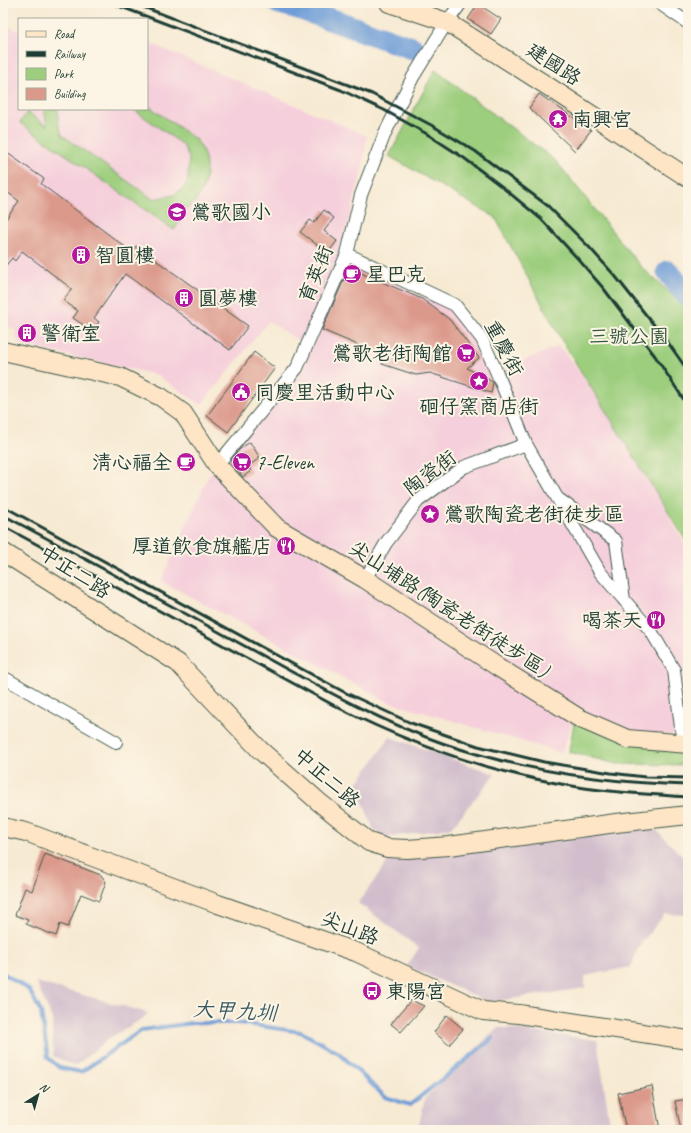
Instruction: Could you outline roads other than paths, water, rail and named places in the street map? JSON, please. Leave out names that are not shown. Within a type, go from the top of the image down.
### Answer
[{"type":"main road","name":"建國路","points":[[389,3],[447,22],[688,178]]},
{"type":"main road","name":"尖山埔路(陶瓷老街徒步區)","points":[[3,351],[120,377],[161,397],[183,413],[217,465],[278,528],[366,579],[498,668],[579,718],[627,739],[685,744]]},
{"type":"main road","name":"中正二路","points":[[3,552],[178,663],[260,750],[319,802],[369,842],[387,848],[400,849],[449,846],[616,823],[688,815]]},
{"type":"main road","name":"尖山路","points":[[3,826],[26,832],[218,904],[356,952],[483,1011],[519,1014],[688,1040]]},
{"type":"street","points":[[447,22],[461,3]]},
{"type":"street","points":[[659,3],[688,23]]},
{"type":"street","name":"育英街","points":[[217,465],[297,368],[347,254],[360,195],[384,133],[414,77],[447,22]]},
{"type":"street","name":"重慶街","points":[[347,254],[455,305],[482,339],[526,444],[600,572],[651,631],[674,670],[685,744]]},
{"type":"street","name":"陶瓷街","points":[[366,579],[386,543],[418,501],[464,467],[526,444]]},
{"type":"street","name":"重慶街","points":[[557,497],[616,541],[624,600]]},
{"type":"street","points":[[3,676],[116,742]]},
{"type":"waterway","points":[[279,3],[298,8],[412,48]]},
{"type":"waterway","points":[[668,272],[688,296]]},
{"type":"waterway","name":"大甲九圳","points":[[3,973],[29,990],[41,1012],[48,1058],[60,1068],[81,1072],[142,1030],[192,1023],[239,1023],[301,1032],[339,1053],[385,1097],[410,1105],[493,1038]]},
{"type":"railway","points":[[111,3],[341,90],[384,110],[427,134],[464,158],[541,219],[579,260],[604,289],[655,356],[688,406]]},
{"type":"railway","points":[[133,3],[372,94],[433,126],[475,151],[548,206],[589,247],[616,277],[669,344],[688,371]]},
{"type":"railway","points":[[3,506],[344,692],[411,723],[478,746],[544,762],[645,777],[688,778]]},
{"type":"railway","points":[[3,515],[322,688],[370,713],[419,734],[445,744],[505,762],[565,774],[626,782],[688,785]]},
{"type":"railway","points":[[3,526],[335,706],[417,743],[473,763],[561,784],[609,791],[688,797]]},
{"type":"place","name":"南興宮","points":[[558,119]]},
{"type":"place","name":"鶯歌國小","points":[[177,212]]},
{"type":"place","name":"智圓樓","points":[[81,255]]},
{"type":"place","name":"星巴克","points":[[352,274]]},
{"type":"place","name":"圓夢樓","points":[[184,298]]},
{"type":"place","name":"警衛室","points":[[27,333]]},
{"type":"place","name":"鶯歌老街陶館","points":[[466,353]]},
{"type":"place","name":"硘仔窯商店街","points":[[479,381]]},
{"type":"place","name":"同慶里活動中心","points":[[241,392]]},
{"type":"place","name":"清心福全","points":[[186,462]]},
{"type":"place","name":"7-Eleven","points":[[242,462]]},
{"type":"place","name":"鶯歌陶瓷老街徒步區","points":[[430,514]]},
{"type":"place","name":"厚道飲食旗艦店","points":[[286,546]]},
{"type":"place","name":"喝茶天","points":[[656,620]]},
{"type":"place","name":"東陽宮","points":[[372,991]]},
{"type":"park label","name":"三號公園","points":[[629,336]]}]
